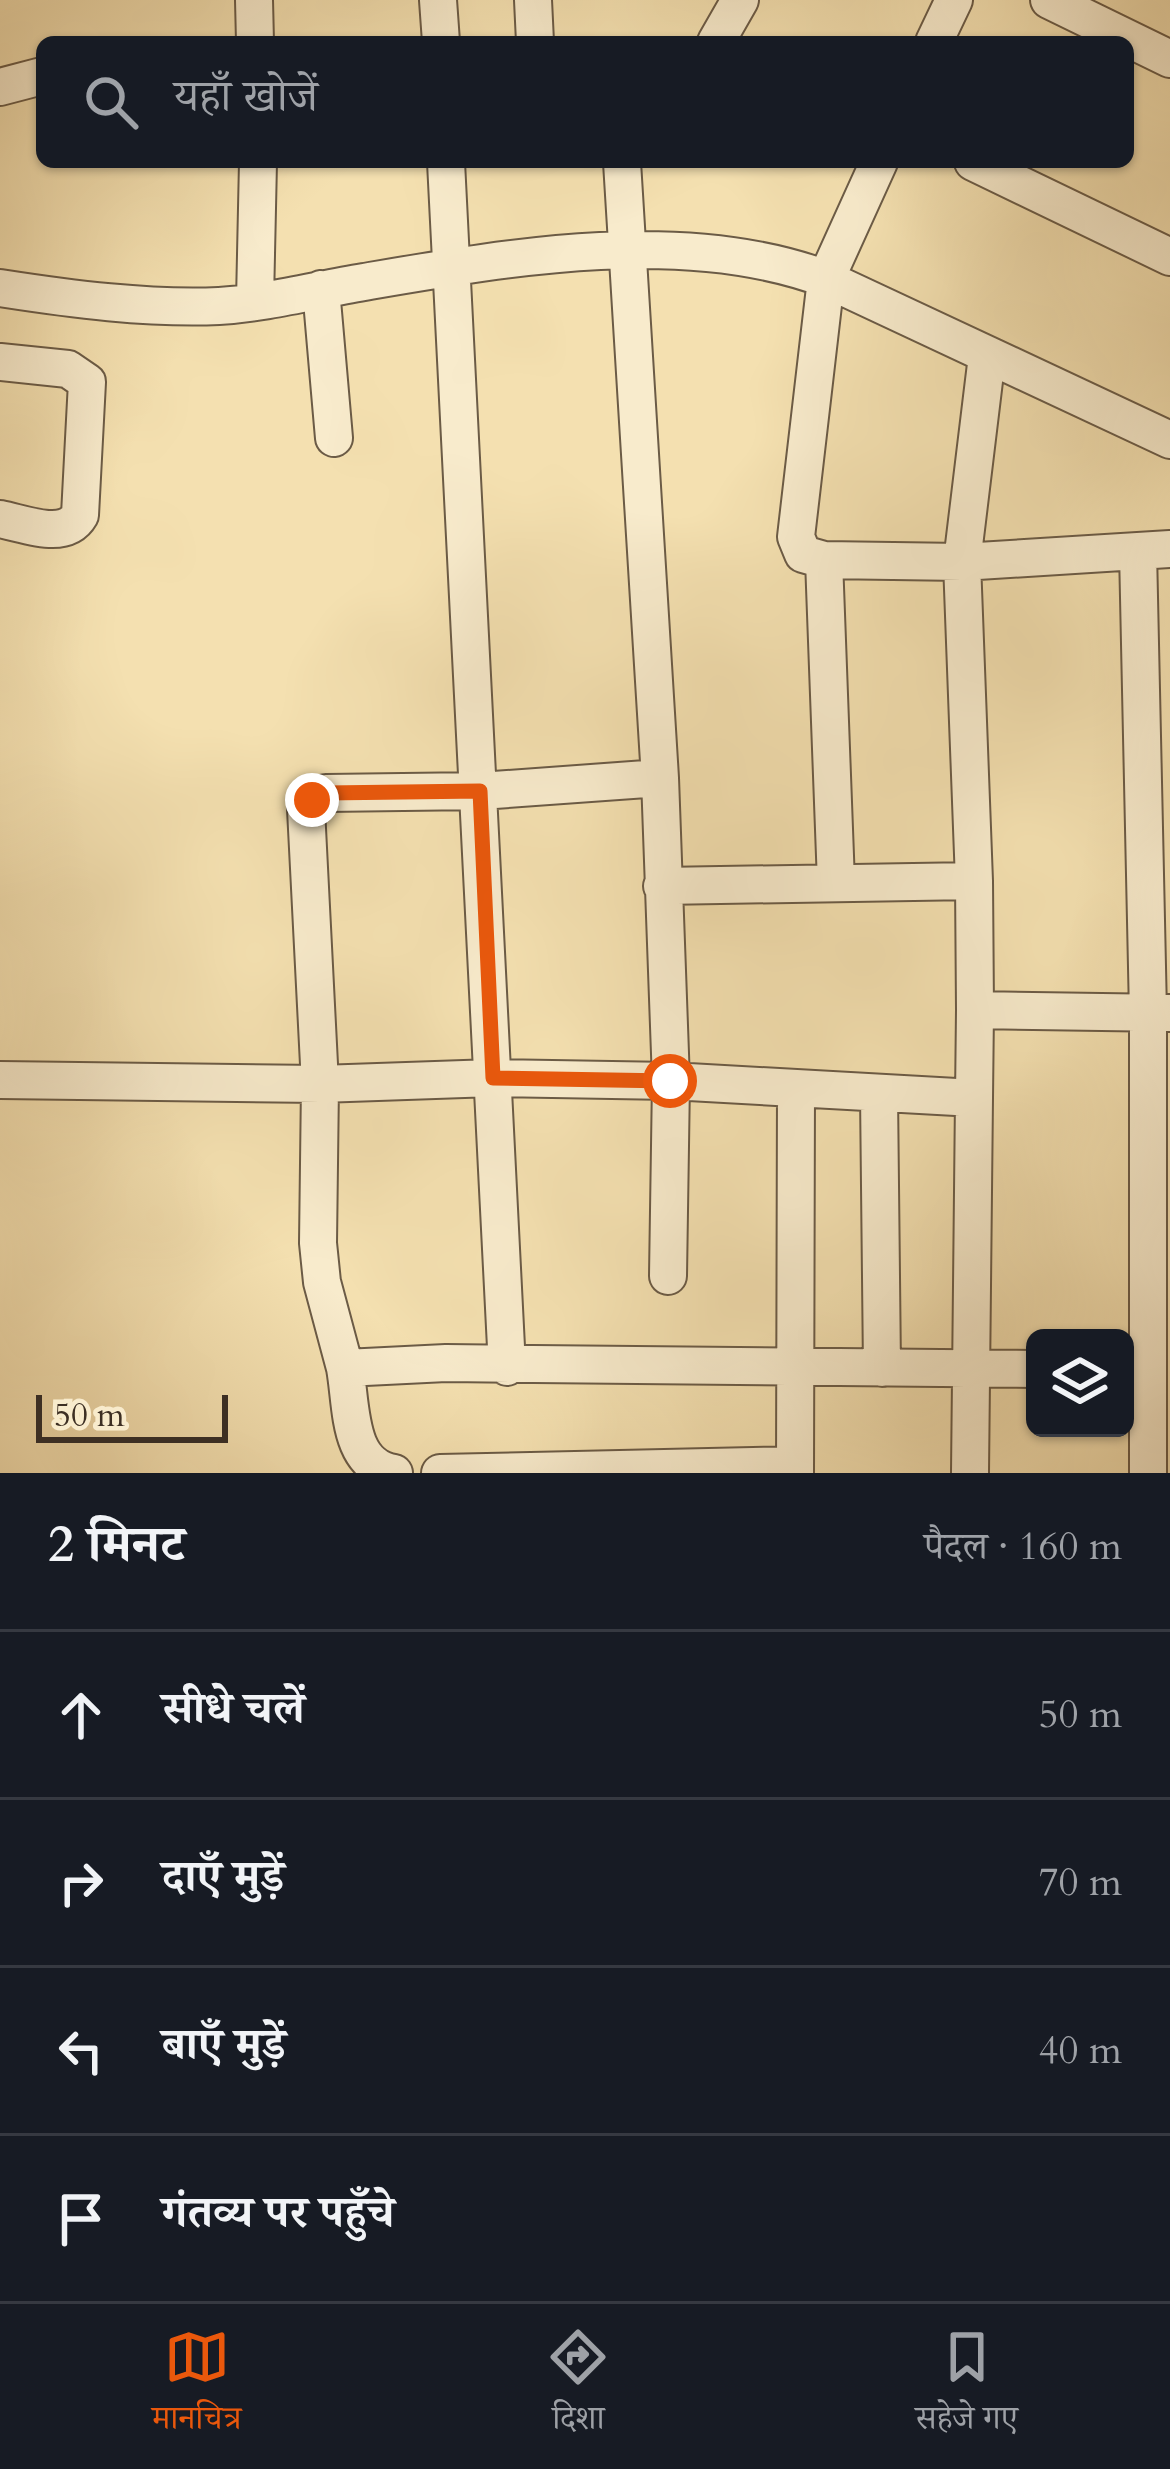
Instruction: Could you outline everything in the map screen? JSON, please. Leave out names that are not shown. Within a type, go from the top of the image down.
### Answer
[{"type":"street","points":[[254,0],[255,36]]},
{"type":"street","points":[[438,0],[441,36]]},
{"type":"street","points":[[533,0],[535,36]]},
{"type":"street","points":[[719,36],[740,0]]},
{"type":"street","points":[[937,36],[954,0]]},
{"type":"street","points":[[1049,0],[1123,36]]},
{"type":"street","points":[[1134,41],[1170,59]]},
{"type":"street","points":[[0,87],[36,78]]},
{"type":"street","points":[[255,301],[258,168]]},
{"type":"street","points":[[446,168],[507,1367]]},
{"type":"street","points":[[622,168],[660,778],[670,1081],[668,1276]]},
{"type":"street","points":[[876,168],[826,279],[796,537],[803,554],[824,560],[962,562],[1154,550],[1159,1013],[1148,1473]]},
{"type":"street","points":[[985,168],[1170,257]]},
{"type":"street","points":[[0,288],[163,305],[255,301],[448,267],[626,250],[706,252],[778,261],[1170,440]]},
{"type":"street","points":[[321,290],[334,438]]},
{"type":"street","points":[[970,1473],[974,880],[962,562],[988,356]]},
{"type":"street","points":[[0,362],[68,369],[87,382],[80,514],[74,525],[63,531],[0,519]]},
{"type":"street","points":[[824,560],[836,884]]},
{"type":"street","points":[[394,1473],[377,1470],[363,1457],[322,1282],[318,1243],[320,1084],[306,809],[317,795],[326,793],[480,791],[660,778]]},
{"type":"street","points":[[662,886],[974,880]]},
{"type":"street","points":[[974,1010],[1159,1013]]},
{"type":"street","points":[[0,1080],[670,1081],[974,1098]]},
{"type":"street","points":[[440,1473],[795,1469],[796,1090]]},
{"type":"street","points":[[879,1094],[882,1368]]},
{"type":"street","points":[[345,1368],[446,1364],[1026,1369]]},
{"type":"route","points":[[312,800],[326,793],[480,791],[493,1078],[670,1081]]}]
